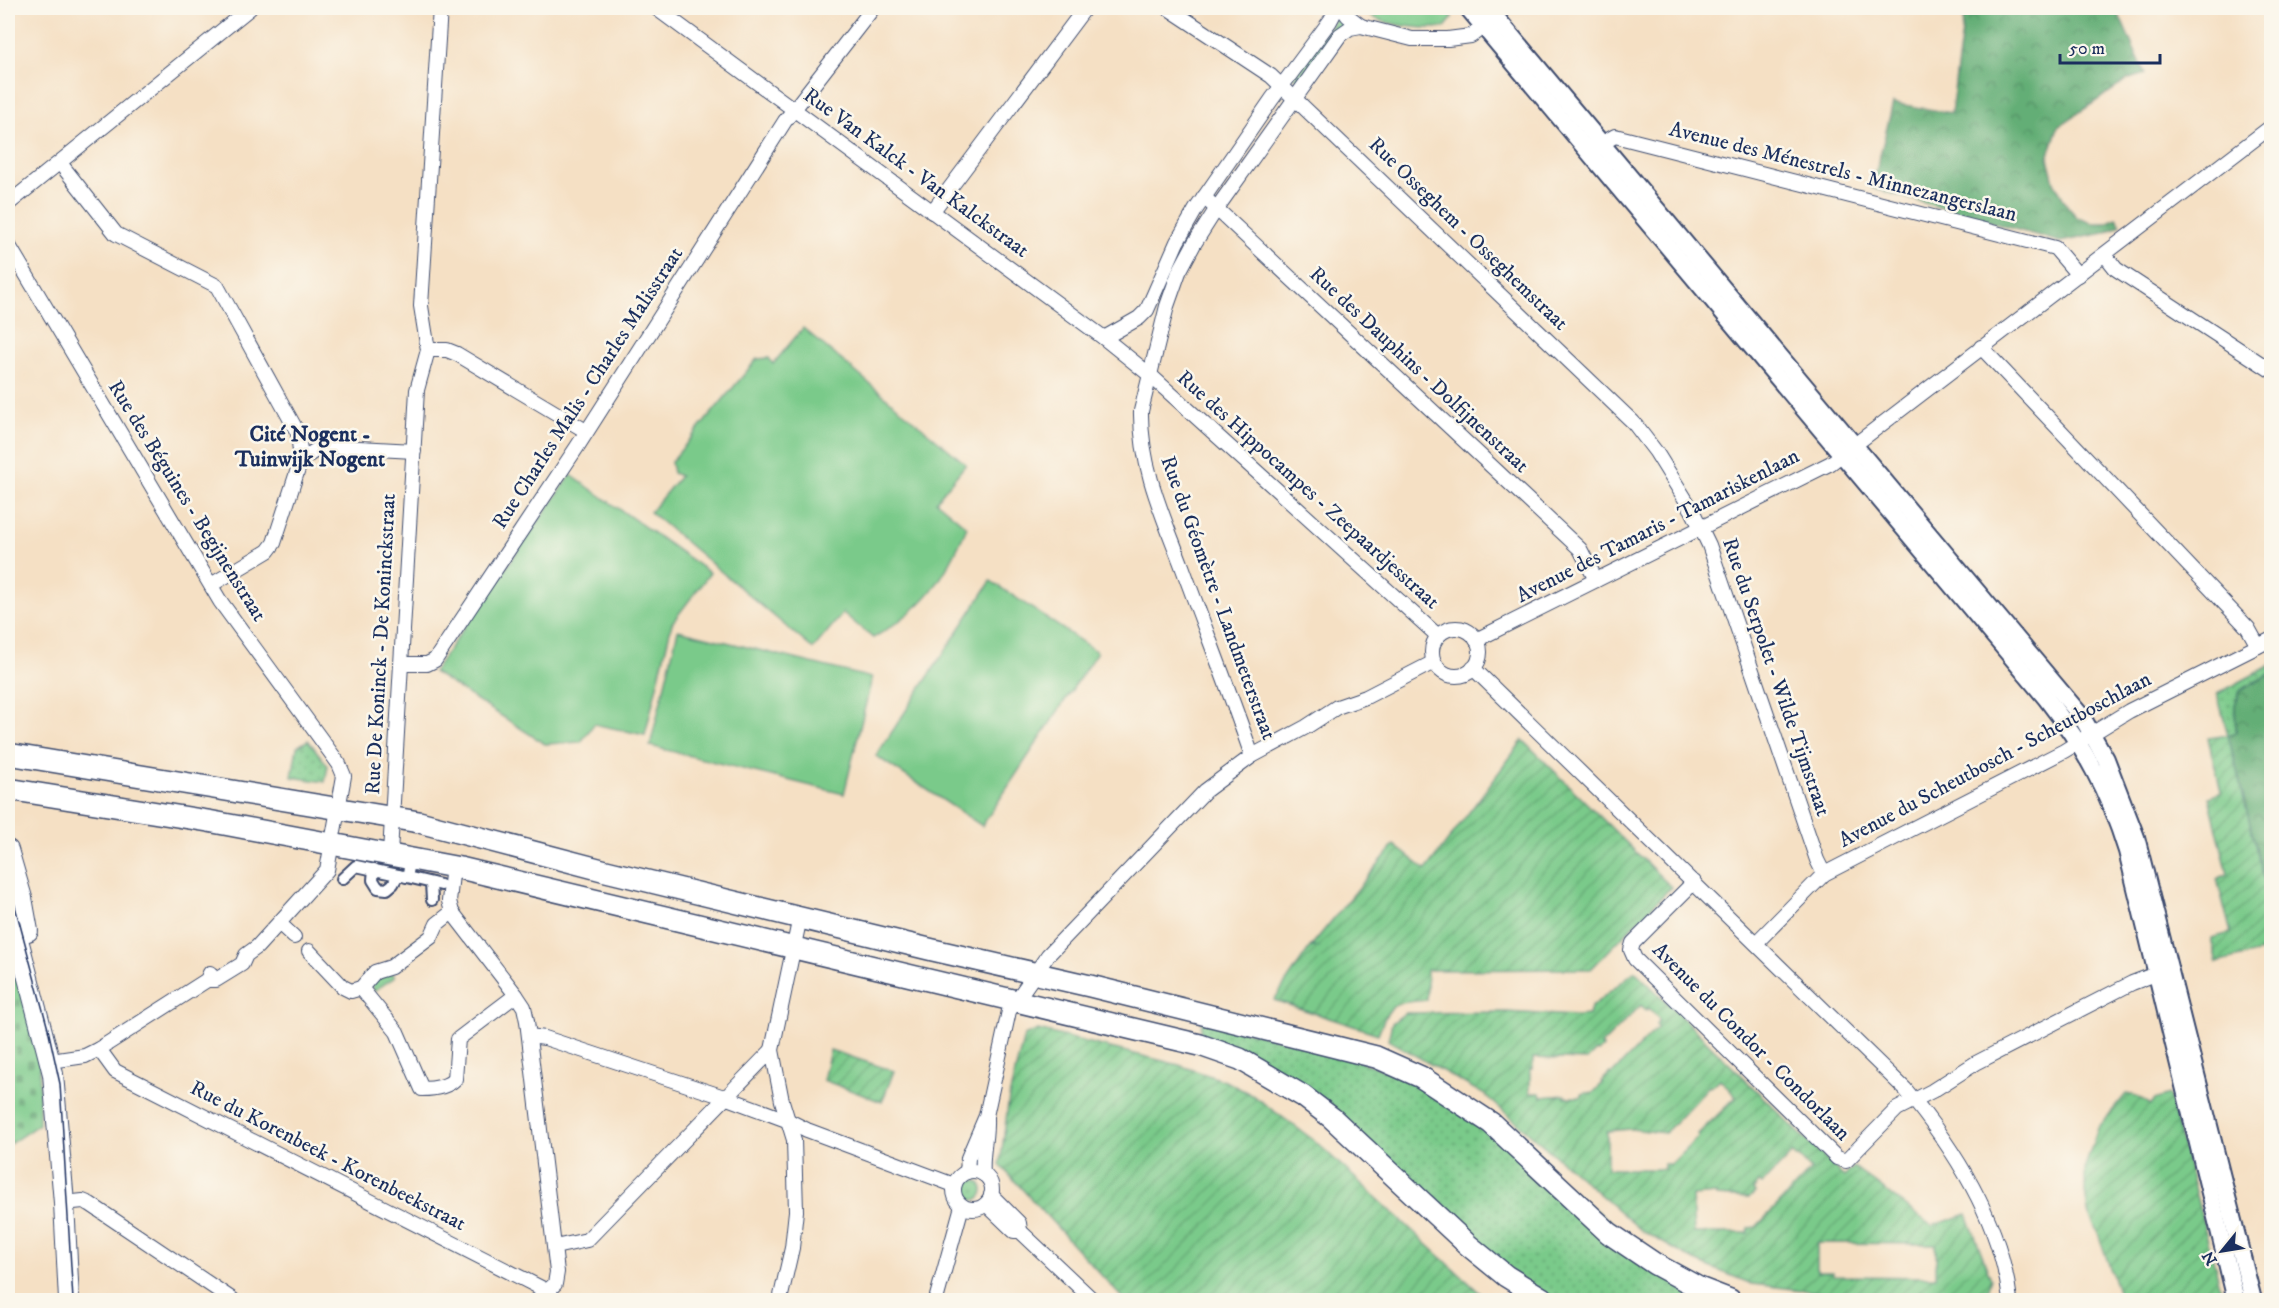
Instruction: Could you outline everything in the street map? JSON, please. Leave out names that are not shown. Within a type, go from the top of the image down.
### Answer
[{"type":"main road","points":[[8,754],[419,822],[606,871],[1359,1052],[1421,1077],[1491,1123],[1609,1233],[1655,1264],[1699,1288],[1730,1300]]},
{"type":"main road","points":[[8,789],[208,820],[453,866],[1200,1045],[1240,1059],[1304,1096],[1332,1118],[1468,1245],[1506,1276],[1545,1300]]},
{"type":"main road","points":[[8,850],[57,1060],[56,1094],[69,1300]]},
{"type":"main road","points":[[8,901],[57,1060]]},
{"type":"street","points":[[8,204],[250,8]]},
{"type":"street","name":"Rue De Koninck - De Koninckstraat","points":[[390,853],[417,390],[428,350],[421,306],[440,8]]},
{"type":"street","name":"Rue Van Kalck - Van Kalckstraat","points":[[656,8],[1104,338],[1150,375]]},
{"type":"street","name":"Rue Charles Malis - Charles Malisstraat","points":[[402,664],[428,664],[435,660],[794,110],[873,8]]},
{"type":"street","points":[[932,212],[1085,8]]},
{"type":"street","name":"Rue Osseghem - Osseghemstraat","points":[[1168,8],[1270,76],[1633,422],[1656,452],[1701,527]]},
{"type":"street","points":[[1104,338],[1139,318],[1147,310],[1177,242],[1204,197],[1281,86],[1330,21],[1336,8]]},
{"type":"street","points":[[1342,8],[1347,16],[1360,27],[1396,36],[1430,40],[1471,36],[1489,13]]},
{"type":"street","points":[[1468,8],[1489,13],[1595,147],[1850,450],[2064,694],[2085,738],[2106,759],[2136,837],[2162,971],[2196,1106],[2253,1300]]},
{"type":"street","name":"Rue du Géomètre - Landmeterstraat","points":[[1251,756],[1149,474],[1140,427],[1141,411],[1167,306],[1179,272],[1194,244],[1216,208],[1340,35],[1350,28],[1360,27]]},
{"type":"street","name":"Avenue des Tamaris - Tamariskenlaan","points":[[1476,640],[1831,463],[2271,126]]},
{"type":"street","name":"Avenue des Ménestrels - Minnezangerslaan","points":[[1595,147],[1615,136],[2055,248],[2078,275]]},
{"type":"street","points":[[60,163],[116,234],[217,286],[298,433],[301,460],[274,543],[268,551],[211,585]]},
{"type":"street","name":"Rue des Dauphins - Dolfijnenstraat","points":[[1204,197],[1580,549],[1596,580]]},
{"type":"street","name":"Rue des Béguines - Begijnenstraat","points":[[8,244],[220,601],[339,764],[344,776],[327,870],[258,947],[246,955],[242,964],[216,980],[207,980],[86,1056],[57,1060]]},
{"type":"street","points":[[2105,255],[2116,269],[2271,371]]},
{"type":"street","points":[[1982,347],[2248,628],[2258,646]]},
{"type":"street","points":[[428,350],[447,350],[457,354],[586,431]]},
{"type":"street","name":"Rue des Hippocampes - Zeepaardjesstraat","points":[[1150,375],[1438,636]]},
{"type":"street","points":[[298,433],[322,446],[414,451]]},
{"type":"street","points":[[301,460],[322,446]]},
{"type":"street","name":"Rue du Serpolet - Wilde Tijmstraat","points":[[1701,527],[1817,860],[1824,873]]},
{"type":"street","points":[[1454,628],[1471,633],[1476,640],[1479,654],[1473,668],[1466,673],[1457,676],[1448,674],[1434,662],[1432,648],[1438,636],[1445,630],[1454,628]]},
{"type":"street","name":"Avenue du Scheutbosch - Scheutboschlaan","points":[[1756,943],[1824,873],[2054,757],[2130,711],[2271,639]]},
{"type":"street","points":[[967,1172],[968,1158],[986,1116],[1009,1011],[1048,955],[1205,791],[1251,756],[1306,727],[1337,707],[1366,697],[1434,662]]},
{"type":"street","points":[[1473,668],[1914,1100],[1948,1147],[1992,1228],[2004,1264],[2010,1300]]},
{"type":"street","points":[[453,866],[449,901],[452,912],[524,1007],[555,1246],[555,1284],[546,1297]]},
{"type":"street","points":[[342,879],[356,867],[405,873],[436,884],[432,900]]},
{"type":"street","points":[[374,869],[373,880],[378,888],[387,890],[405,873]]},
{"type":"street","name":"Avenue du Condor - Condorlaan","points":[[1694,882],[1633,943],[1631,950],[1635,959],[1657,982],[1837,1158],[1846,1161],[1897,1109],[1914,1100]]},
{"type":"street","points":[[309,951],[343,987],[351,991],[361,988],[375,972],[391,967],[431,937],[437,924],[452,912]]},
{"type":"street","points":[[780,1300],[792,1248],[796,1211],[794,1140],[782,1101],[772,1050],[800,917]]},
{"type":"street","points":[[279,923],[294,937]]},
{"type":"street","points":[[1914,1100],[1976,1063],[2132,983],[2162,971]]},
{"type":"street","points":[[361,988],[397,1032],[422,1089],[433,1089],[452,1083],[455,1079],[458,1039],[516,995]]},
{"type":"street","points":[[528,1036],[545,1038],[727,1098],[789,1121],[807,1131],[954,1185]]},
{"type":"street","name":"Rue du Korenbeek - Korenbeekstraat","points":[[99,1049],[115,1071],[546,1297]]},
{"type":"street","points":[[555,1246],[587,1240],[772,1050]]},
{"type":"street","points":[[2196,1106],[2236,1300]]},
{"type":"street","points":[[983,1174],[982,1161],[987,1136],[986,1116]]},
{"type":"street","points":[[967,1172],[983,1174],[990,1183],[989,1200],[974,1209],[962,1206],[955,1197],[954,1185],[959,1177],[967,1172]]},
{"type":"street","points":[[989,1200],[1019,1222],[1020,1231],[1093,1300]]},
{"type":"street","points":[[64,1203],[83,1201],[90,1204],[233,1300]]},
{"type":"street","points":[[936,1300],[962,1206]]},
{"type":"green space","points":[[1358,8],[1447,8],[1452,19],[1445,27],[1412,27],[1376,19]]},
{"type":"green space","points":[[1965,8],[2116,8],[2145,74],[2129,79],[2058,127],[2048,158],[2054,182],[2068,207],[2077,217],[2092,223],[2106,223],[2116,218],[2121,225],[2105,233],[2060,242],[1872,188],[1893,103],[1951,113]]},
{"type":"green space","points":[[1338,15],[1350,24],[1301,82],[1294,76]]},
{"type":"green space","points":[[803,328],[966,464],[936,501],[967,527],[950,563],[930,592],[906,616],[873,638],[843,613],[813,649],[650,512],[680,476],[673,473],[671,462],[757,359],[769,358],[773,364]]},
{"type":"green space","points":[[571,475],[710,573],[672,623],[645,735],[594,724],[581,742],[545,744],[433,672]]},
{"type":"green space","points":[[991,581],[1097,652],[982,826],[876,756]]},
{"type":"green space","points":[[678,630],[872,678],[844,794],[650,746]]},
{"type":"green space","points":[[2271,665],[2271,673],[2240,691],[2235,705],[2236,732],[2228,735],[2217,694]]},
{"type":"green space","points":[[2271,673],[2271,909],[2228,735],[2236,732],[2235,705],[2240,691]]},
{"type":"green space","points":[[2228,735],[2271,909],[2272,949],[2217,963],[2211,938],[2231,933],[2217,879],[2228,874],[2209,797],[2221,791],[2208,738]]},
{"type":"green space","points":[[308,740],[328,766],[325,782],[292,777],[297,747]]},
{"type":"green space","points":[[1523,740],[1671,887],[1591,969],[1427,970],[1427,1000],[1407,1002],[1390,1009],[1378,1034],[1274,1000],[1310,947],[1320,947],[1311,946],[1394,845],[1426,870]]},
{"type":"green space","points":[[8,939],[40,1050],[39,1124],[8,1145]]},
{"type":"green space","points":[[1635,971],[1844,1177],[1854,1167],[1932,1226],[1967,1214],[1991,1279],[1982,1298],[1841,1295],[1752,1284],[1695,1261],[1642,1231],[1485,1095],[1388,1040],[1392,1023],[1405,1013],[1506,1012],[1576,1016],[1589,1015],[1591,1007]],"holes":[[[1641,1005],[1646,1010],[1648,1008],[1660,1020],[1656,1024],[1658,1027],[1612,1074],[1610,1073],[1602,1081],[1603,1083],[1594,1092],[1582,1094],[1582,1097],[1565,1097],[1565,1095],[1541,1097],[1540,1093],[1530,1093],[1530,1069],[1533,1069],[1533,1058],[1587,1060],[1603,1047],[1601,1045]],[[1720,1079],[1736,1097],[1671,1164],[1664,1164],[1664,1169],[1607,1169],[1607,1131],[1631,1129],[1665,1133],[1709,1086],[1711,1087]],[[1792,1153],[1811,1170],[1756,1227],[1749,1228],[1748,1233],[1694,1233],[1692,1196],[1716,1194],[1716,1196],[1749,1198],[1755,1193],[1753,1190],[1760,1182],[1762,1184]],[[1817,1243],[1936,1244],[1936,1277],[1833,1276],[1833,1272],[1817,1272]]]},
{"type":"green space","points":[[392,972],[395,977],[374,991],[372,988],[374,979]]},
{"type":"green space","points":[[1202,1021],[1325,1050],[1414,1080],[1494,1134],[1715,1300],[1556,1300],[1528,1285],[1370,1144],[1200,1038]]},
{"type":"green space","points":[[1038,1030],[1179,1065],[1225,1081],[1252,1095],[1315,1141],[1481,1294],[1416,1300],[1124,1300],[1000,1165],[1009,1097],[1024,1036]]},
{"type":"green space","points":[[830,1050],[894,1071],[882,1102],[823,1080]]},
{"type":"green space","points":[[2126,1094],[2137,1096],[2151,1105],[2154,1100],[2169,1095],[2224,1300],[2121,1300],[2098,1233],[2088,1213],[2085,1167],[2098,1128]]},
{"type":"green space","points":[[969,1180],[977,1180],[983,1186],[983,1194],[977,1200],[969,1200],[963,1194],[963,1186]]},
{"type":"tram line","points":[[8,880],[48,1029],[60,1084],[73,1300]]},
{"type":"district","name":"Cité Nogent - Tuinwijk Nogent","points":[[310,446]]}]
